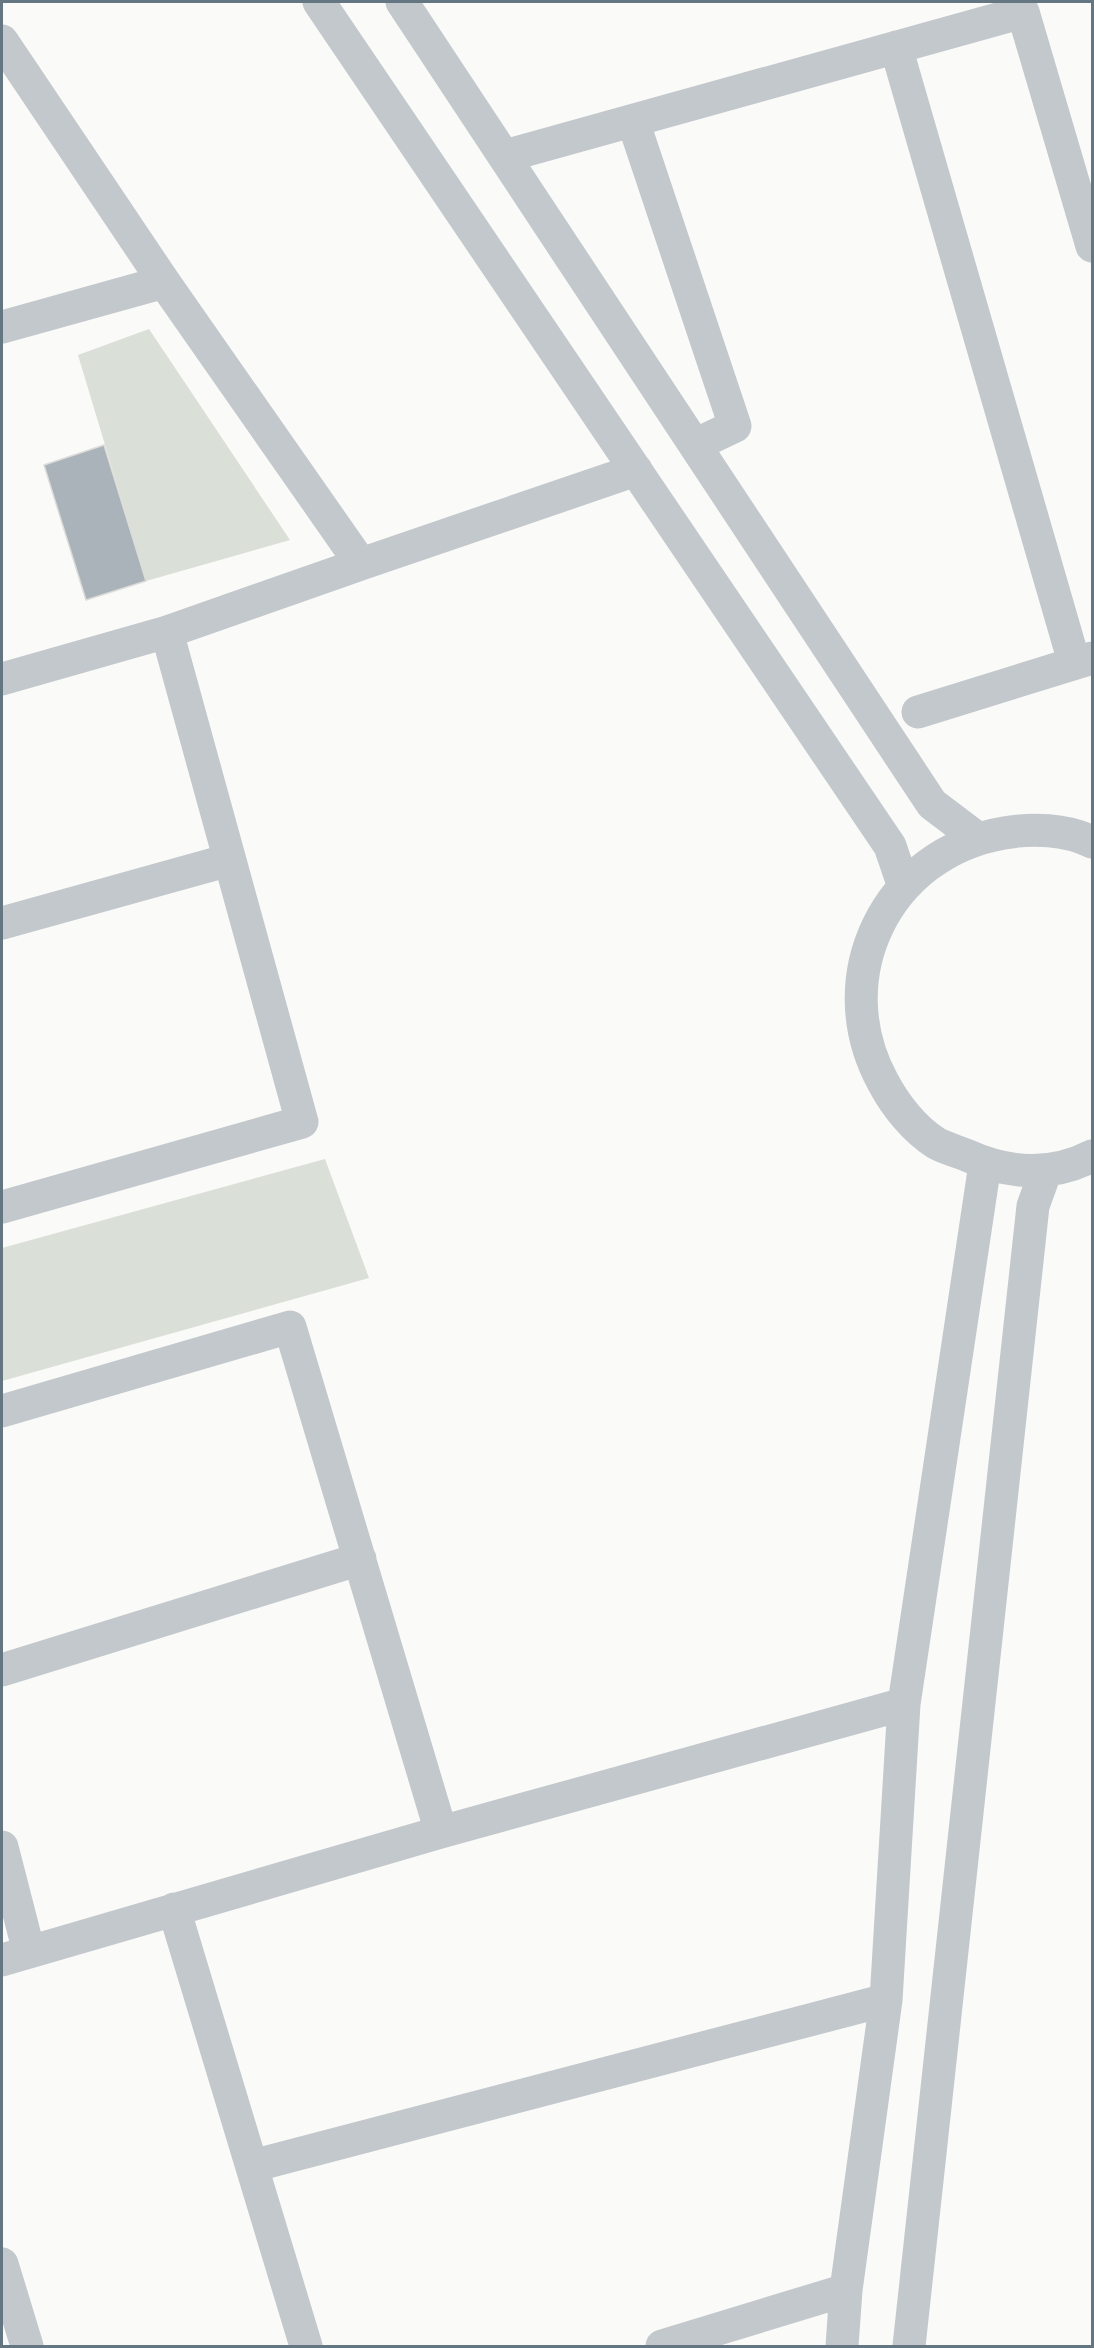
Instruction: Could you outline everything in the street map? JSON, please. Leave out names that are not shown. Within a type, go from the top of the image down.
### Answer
[{"type":"street","points":[[319,2],[890,846],[904,887]]},
{"type":"street","points":[[402,2],[932,804],[977,837]]},
{"type":"street","points":[[505,156],[1023,12],[1092,246]]},
{"type":"street","points":[[2,40],[164,282],[361,564]]},
{"type":"street","points":[[896,47],[1083,660],[918,712]]},
{"type":"street","points":[[633,121],[735,426],[695,445]]},
{"type":"street","points":[[2,327],[164,282]]},
{"type":"street","points":[[2,679],[167,632],[636,470]]},
{"type":"street","points":[[2,1207],[302,1122],[167,632]]},
{"type":"street","points":[[1092,842],[1081,837],[1029,829],[977,837],[930,861],[891,900],[867,949],[859,1004],[869,1057],[895,1105],[935,1142],[985,1164],[1036,1172],[1092,1156]]},
{"type":"street","points":[[2,923],[229,860]]},
{"type":"street","points":[[842,2346],[846,2290],[886,2000],[904,1704],[985,1164]]},
{"type":"street","points":[[909,2346],[1033,1206],[1046,1170]]},
{"type":"street","points":[[2,1411],[290,1327],[441,1832]]},
{"type":"street","points":[[2,1670],[360,1559]]},
{"type":"street","points":[[2,1847],[15,1956],[441,1832],[904,1704]]},
{"type":"street","points":[[174,1910],[306,2346]]},
{"type":"street","points":[[252,2166],[886,2000]]},
{"type":"street","points":[[2,2264],[27,2346]]},
{"type":"street","points":[[662,2346],[846,2290]]},
{"type":"shaded area","points":[[149,329],[290,540],[146,581],[78,355]]},
{"type":"shaded area","points":[[325,1159],[369,1278],[2,1381],[2,1248]]},
{"type":"building","points":[[104,445],[146,581],[86,600],[44,465]]}]
